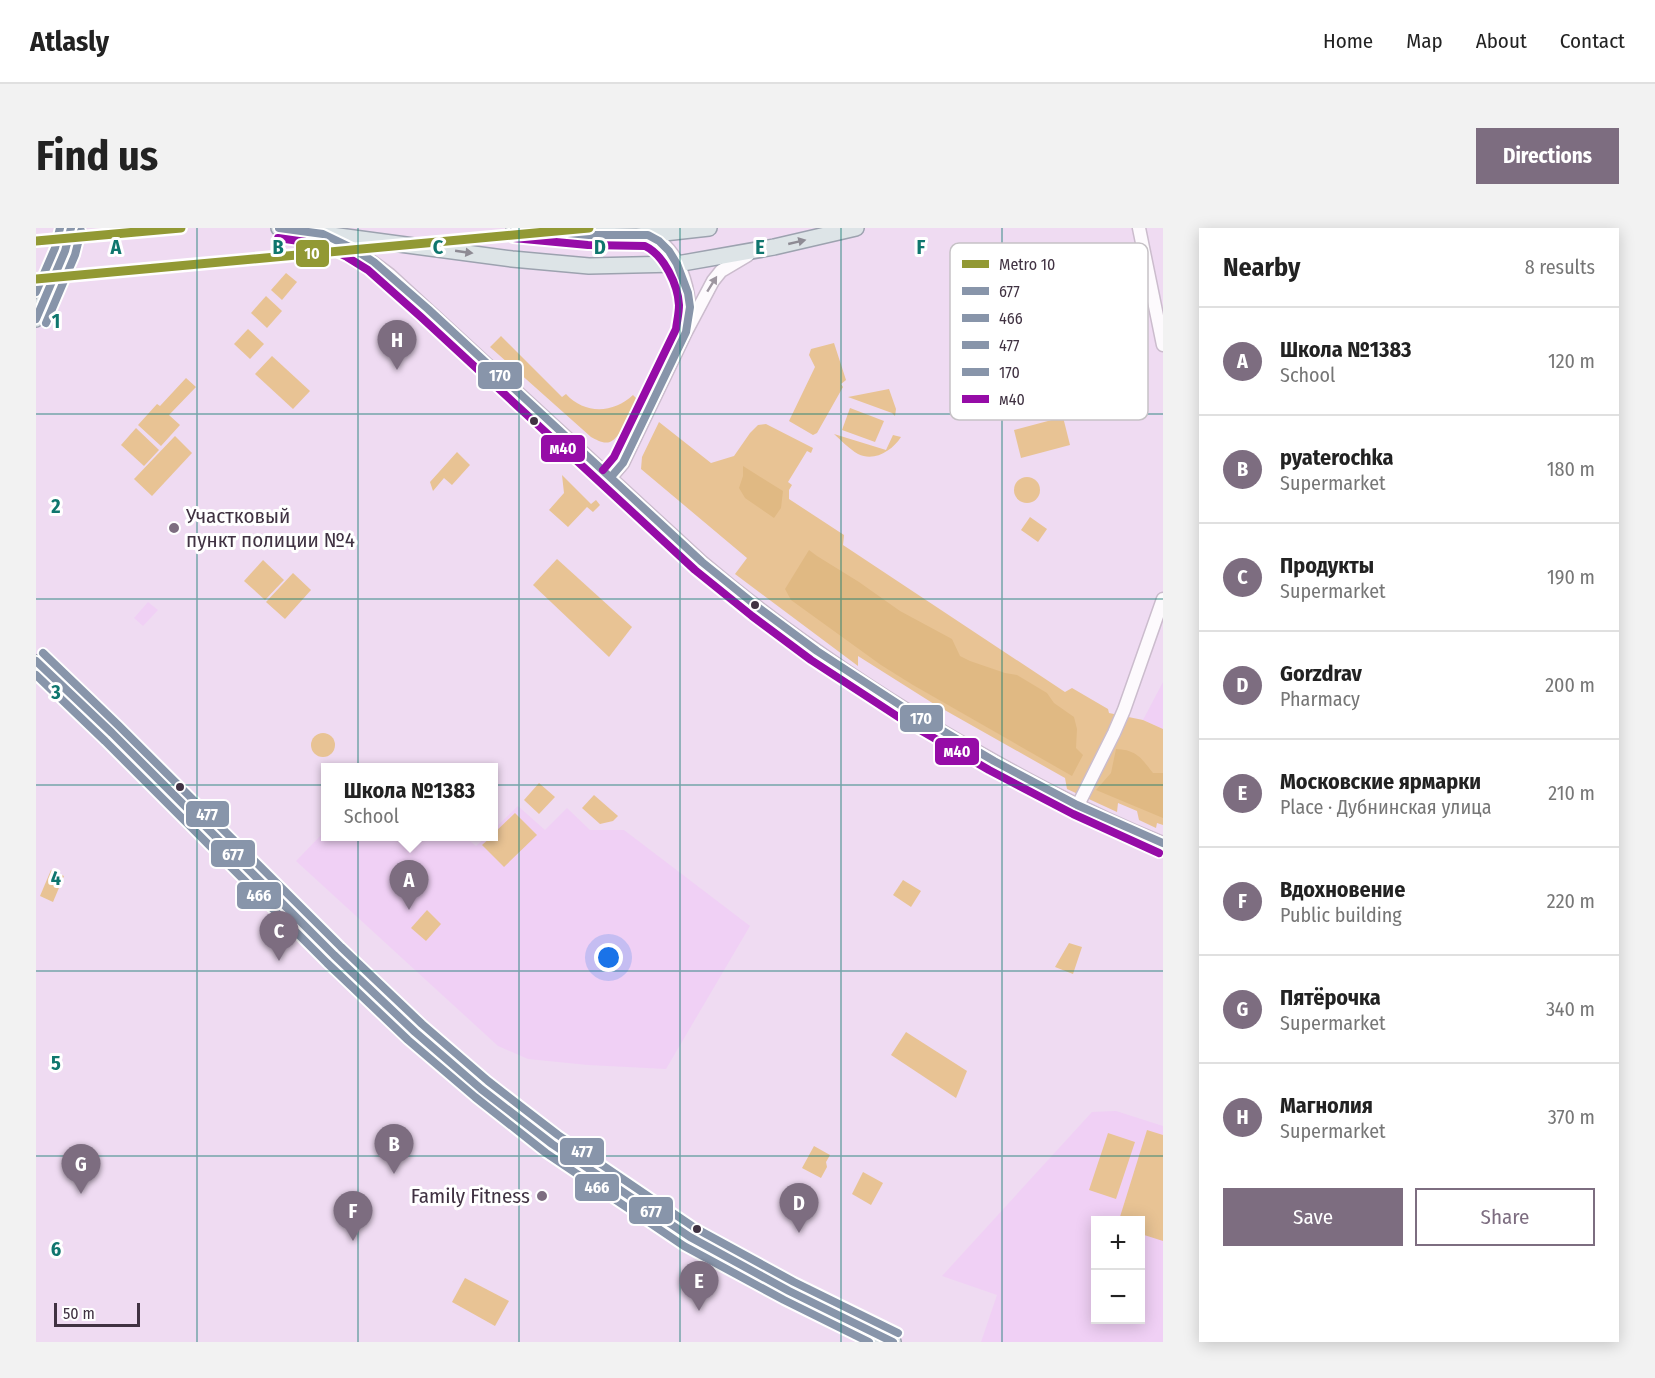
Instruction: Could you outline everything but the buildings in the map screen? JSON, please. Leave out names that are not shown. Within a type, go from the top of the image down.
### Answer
[{"type":"main road","points":[[36,319],[65,252],[71,228]]},
{"type":"main road","points":[[279,228],[512,259],[589,266],[677,264],[754,251],[856,228]]},
{"type":"main road","points":[[514,228],[589,235],[648,236],[709,228]]},
{"type":"main road","points":[[40,666],[112,733],[342,962],[415,1032],[481,1089],[561,1151],[690,1237],[789,1292],[894,1342]]},
{"type":"street","points":[[1139,228],[1142,243]]},
{"type":"street","points":[[323,234],[359,253],[390,275],[728,584],[809,646],[866,685],[1034,783],[1163,843]]},
{"type":"street","points":[[648,236],[660,241],[677,264],[688,293],[690,307],[686,332]]},
{"type":"street","points":[[611,477],[622,463],[713,281],[721,271],[754,251]]},
{"type":"street","points":[[1148,272],[1163,345]]},
{"type":"street","points":[[1078,805],[1125,710],[1163,598]]},
{"type":"shaded area","points":[[286,273],[297,282],[282,300],[271,290]]},
{"type":"shaded area","points":[[266,296],[282,311],[267,328],[251,313]]},
{"type":"shaded area","points":[[248,329],[264,344],[250,359],[234,344]]},
{"type":"shaded area","points":[[501,336],[562,397],[566,394],[582,406],[608,408],[633,395],[637,399],[618,435],[610,442],[591,437],[490,347]]},
{"type":"shaded area","points":[[834,343],[846,380],[841,384],[843,387],[817,433],[813,435],[789,421],[815,367],[809,355],[811,349]]},
{"type":"shaded area","points":[[272,356],[310,391],[293,409],[255,374]]},
{"type":"shaded area","points":[[186,378],[196,387],[169,415],[180,425],[161,446],[138,425],[157,404],[160,406]]},
{"type":"shaded area","points":[[889,389],[896,409],[895,416],[848,397]]},
{"type":"shaded area","points":[[850,408],[884,421],[875,442],[842,430]]},
{"type":"shaded area","points":[[1052,420],[1064,420],[1070,445],[1021,458],[1014,430]]},
{"type":"shaded area","points":[[659,422],[711,463],[734,456],[758,425],[766,424],[813,448],[811,453],[807,451],[788,482],[792,485],[789,490],[789,499],[844,535],[843,545],[1065,692],[1072,688],[1108,709],[1109,713],[1143,720],[1163,729],[1163,825],[1157,823],[1156,828],[1139,820],[1137,811],[1118,803],[1117,812],[1067,789],[1065,778],[934,704],[858,656],[858,666],[735,574],[747,558],[641,469],[642,457]]},
{"type":"shaded area","points":[[136,428],[159,450],[144,466],[121,445]]},
{"type":"shaded area","points":[[834,434],[886,450],[893,435],[901,437],[888,451],[870,457],[858,454]]},
{"type":"shaded area","points":[[175,436],[192,453],[152,496],[134,479]]},
{"type":"shaded area","points":[[457,452],[470,465],[452,485],[444,478],[433,491],[430,482]]},
{"type":"shaded area","points":[[743,466],[783,491],[781,508],[774,518],[745,498],[739,488]]},
{"type":"shaded area","points":[[562,475],[591,504],[596,500],[600,505],[593,512],[587,507],[568,527],[549,510],[564,493]]},
{"type":"shaded area","points":[[1027,477],[1036,481],[1040,490],[1036,499],[1027,503],[1018,499],[1014,490],[1018,481]]},
{"type":"shaded area","points":[[1030,517],[1047,529],[1038,542],[1021,530]]},
{"type":"shaded area","points":[[809,550],[900,611],[952,639],[960,656],[1005,673],[1017,675],[1047,693],[1054,703],[1074,717],[1077,729],[1076,748],[1083,755],[1072,776],[881,665],[791,600],[785,589]]},
{"type":"shaded area","points":[[557,559],[632,627],[609,657],[533,585]]},
{"type":"shaded area","points":[[263,560],[284,580],[265,600],[244,581]]},
{"type":"shaded area","points":[[293,573],[311,590],[285,619],[266,602]]},
{"type":"shaded area","points":[[148,602],[158,610],[143,626],[134,618]]},
{"type":"shaded area","points":[[1163,682],[1163,729],[1143,720]]},
{"type":"shaded area","points":[[323,733],[331,737],[335,745],[331,753],[323,757],[315,753],[311,745],[315,737]]},
{"type":"shaded area","points":[[1116,749],[1134,753],[1153,773],[1163,773],[1163,818],[1096,790],[1111,773]]},
{"type":"shaded area","points":[[539,783],[555,797],[539,814],[524,800]]},
{"type":"shaded area","points":[[594,795],[618,816],[613,821],[600,824],[582,808]]},
{"type":"shaded area","points":[[518,806],[545,830],[567,808],[590,830],[624,830],[750,926],[666,1069],[528,1059],[498,1046],[296,861],[321,835],[321,841],[470,841],[476,846],[482,841],[498,841],[498,825]]},
{"type":"shaded area","points":[[515,813],[537,835],[504,867],[482,845],[486,841],[498,841],[498,829]]},
{"type":"shaded area","points":[[51,870],[64,876],[53,902],[40,896]]},
{"type":"shaded area","points":[[903,880],[921,891],[911,907],[893,895]]},
{"type":"shaded area","points":[[427,910],[441,924],[426,941],[411,928]]},
{"type":"shaded area","points":[[1069,943],[1082,947],[1073,974],[1055,967]]},
{"type":"shaded area","points":[[906,1032],[967,1071],[956,1098],[891,1055]]},
{"type":"shaded area","points":[[1116,1111],[1163,1126],[1163,1342],[981,1342],[997,1295],[942,1276],[1092,1112]]},
{"type":"shaded area","points":[[1147,1130],[1163,1135],[1163,1241],[1145,1235],[1145,1216],[1120,1216]]},
{"type":"shaded area","points":[[1108,1133],[1135,1142],[1116,1199],[1089,1190]]},
{"type":"shaded area","points":[[814,1146],[830,1155],[821,1178],[802,1168]]},
{"type":"shaded area","points":[[863,1172],[883,1183],[871,1205],[852,1194]]},
{"type":"shaded area","points":[[465,1278],[509,1301],[495,1326],[452,1302]]},
{"type":"metro line","name":"10","points":[[36,241],[181,228]]},
{"type":"metro line","name":"10","points":[[36,279],[589,228]]},
{"type":"transit line","name":"477","points":[[36,292],[55,248],[60,228]]},
{"type":"transit line","name":"677","points":[[36,319],[65,251],[71,228]]},
{"type":"transit line","name":"170","points":[[279,228],[323,234],[374,262],[702,562],[817,651],[909,711],[994,761],[1077,805],[1163,843]]},
{"type":"transit line","name":"170","points":[[514,228],[589,235],[648,235],[659,241],[677,264],[688,293],[690,307],[686,332],[623,463],[611,477]]},
{"type":"transit line","name":"466","points":[[46,323],[75,255],[81,231]]},
{"type":"transit line","name":"м40","points":[[278,238],[320,244],[368,270],[695,570],[811,660],[903,720],[989,770],[1073,814],[1159,853]]},
{"type":"transit line","name":"м40","points":[[513,238],[588,245],[645,246],[664,263],[673,280],[679,305],[676,329],[614,457],[603,470]]},
{"type":"transit line","name":"477","points":[[43,653],[341,947],[422,1024],[488,1081],[558,1135],[695,1228],[794,1282],[898,1333]]},
{"type":"transit line","name":"677","points":[[36,661],[112,733],[334,955],[415,1032],[481,1089],[552,1144],[690,1237],[789,1291],[893,1342]]},
{"type":"transit line","name":"466","points":[[36,675],[327,963],[408,1040],[475,1097],[546,1153],[684,1246],[784,1300],[869,1342]]},
{"type":"place","name":"Магнолия","points":[[397,370]]},
{"type":"place","name":"Участковый пункт полиции №4","points":[[174,528]]},
{"type":"place","name":"Школа №1383","points":[[409,910]]},
{"type":"place","name":"Продукты","points":[[279,961]]},
{"type":"place","name":"pyaterochka","points":[[394,1174]]},
{"type":"place","name":"Пятёрочка","points":[[81,1194]]},
{"type":"place","name":"Family Fitness","points":[[542,1196]]},
{"type":"place","name":"Gorzdrav","points":[[799,1233]]},
{"type":"place","name":"Вдохновение","points":[[353,1241]]},
{"type":"place","name":"Московские ярмарки","points":[[699,1311]]}]
